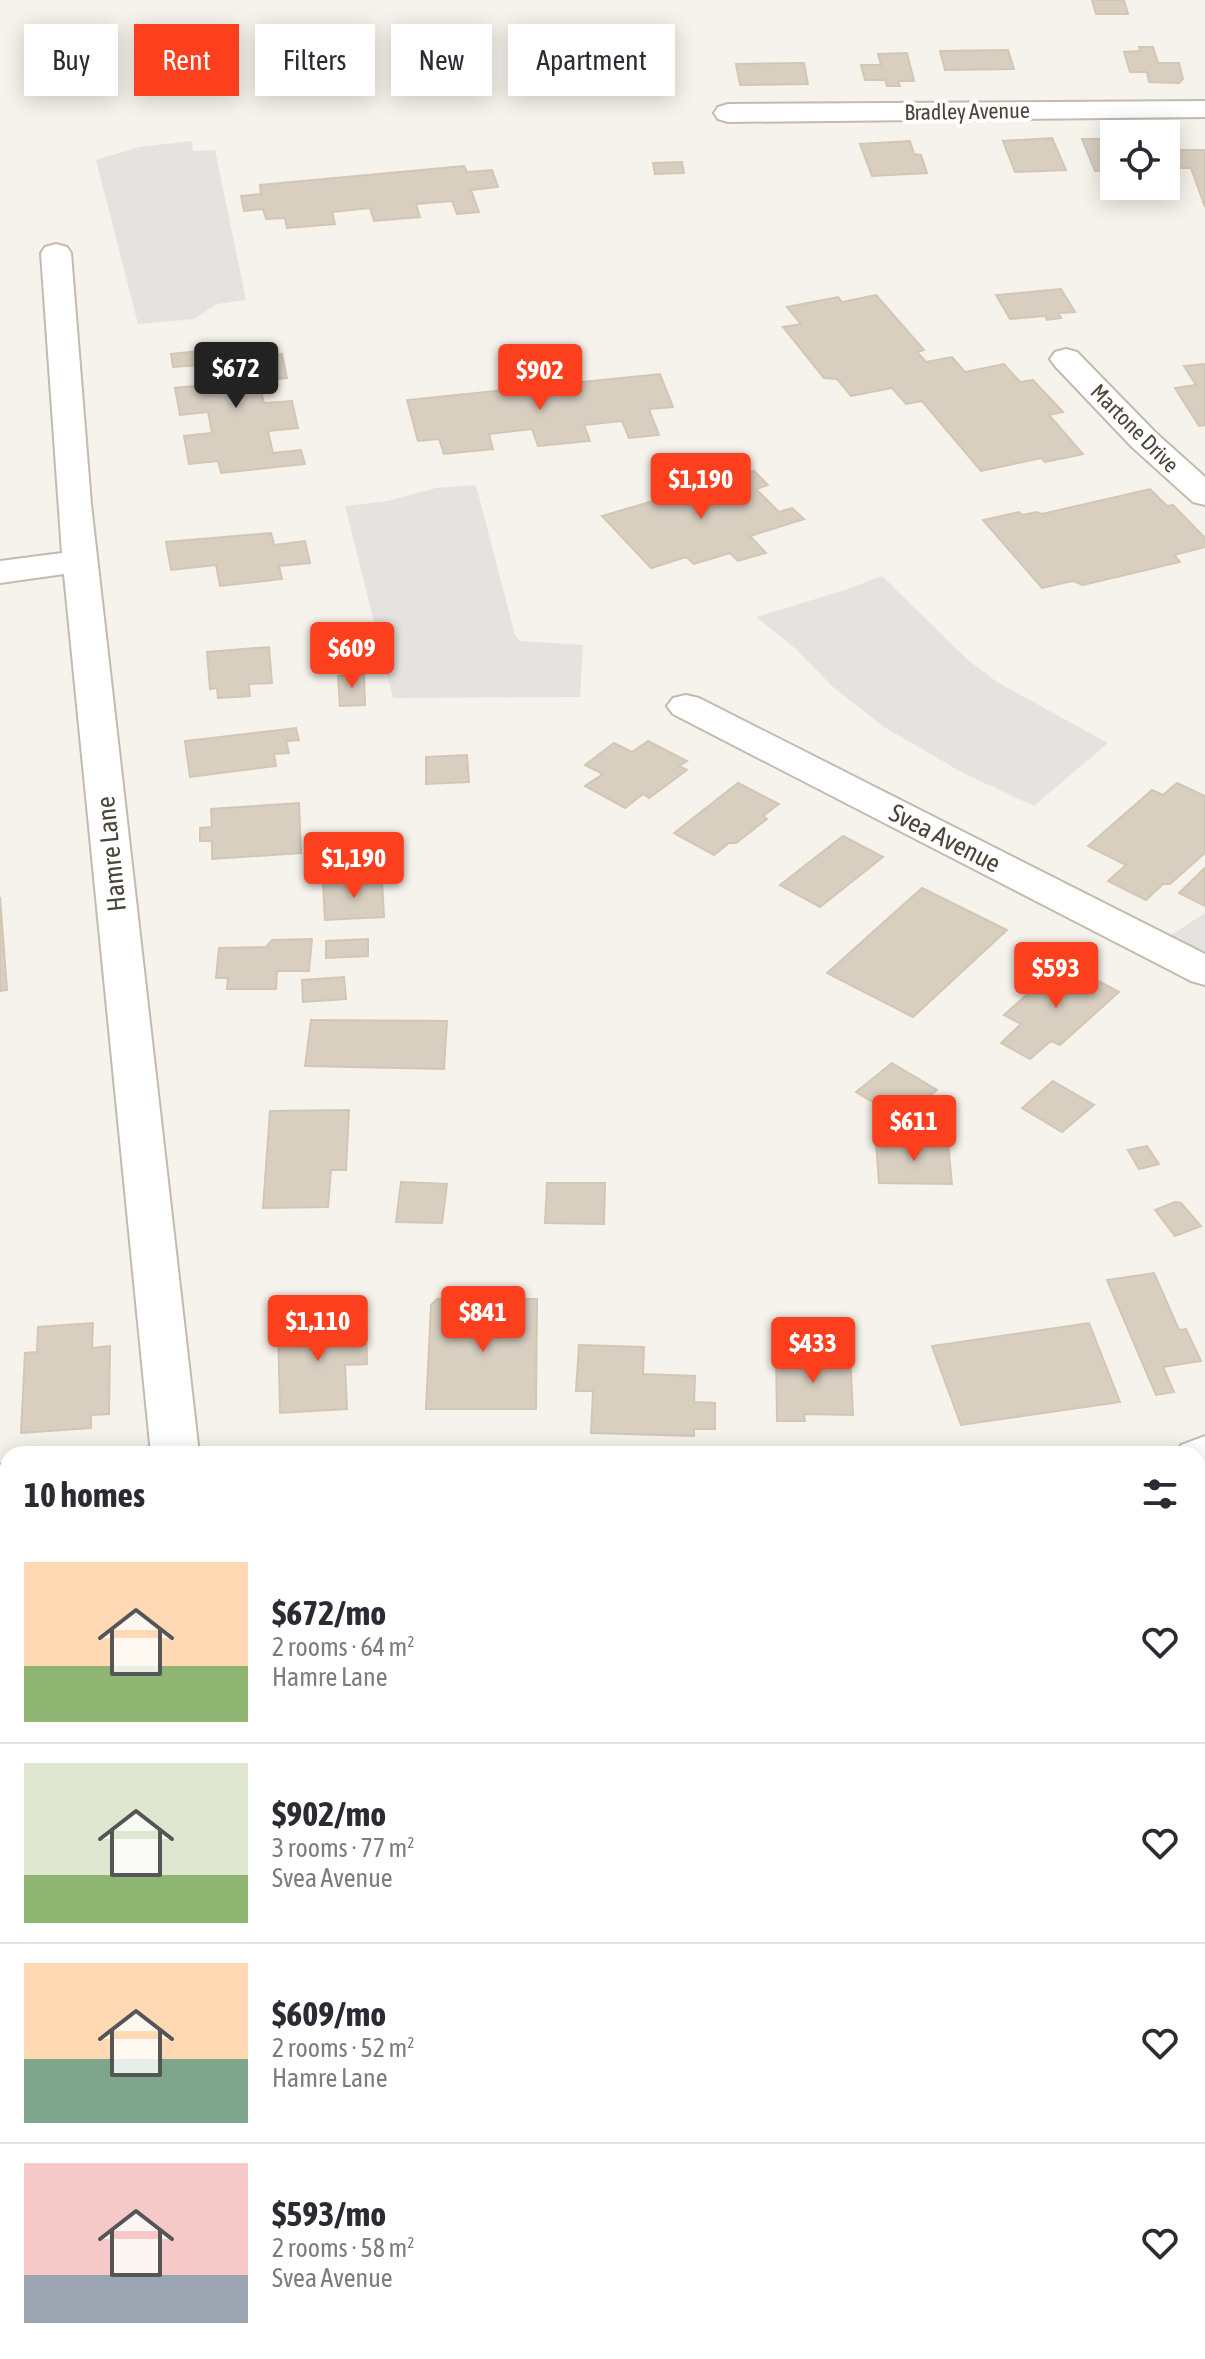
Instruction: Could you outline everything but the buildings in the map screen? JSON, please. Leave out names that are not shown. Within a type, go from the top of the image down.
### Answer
[{"type":"street","name":"Bradley Avenue","points":[[728,113],[1205,109]]},
{"type":"street","name":"Hamre Lane","points":[[56,253],[80,561],[174,1446]]},
{"type":"street","name":"Martone Drive","points":[[1066,359],[1144,440],[1205,495]]},
{"type":"street","points":[[0,572],[80,561]]},
{"type":"street","name":"Svea Avenue","points":[[686,706],[1205,971]]},
{"type":"shaded area","points":[[192,141],[193,151],[215,150],[246,300],[217,304],[194,319],[138,324],[96,160],[139,147]]},
{"type":"shaded area","points":[[476,485],[515,635],[520,641],[583,645],[580,697],[393,698],[345,506],[388,501],[436,488]]},
{"type":"shaded area","points":[[882,576],[968,660],[997,682],[1108,743],[1034,806],[963,773],[884,727],[833,687],[796,649],[756,617]]},
{"type":"shaded area","points":[[1205,913],[1205,952],[1170,936]]}]
